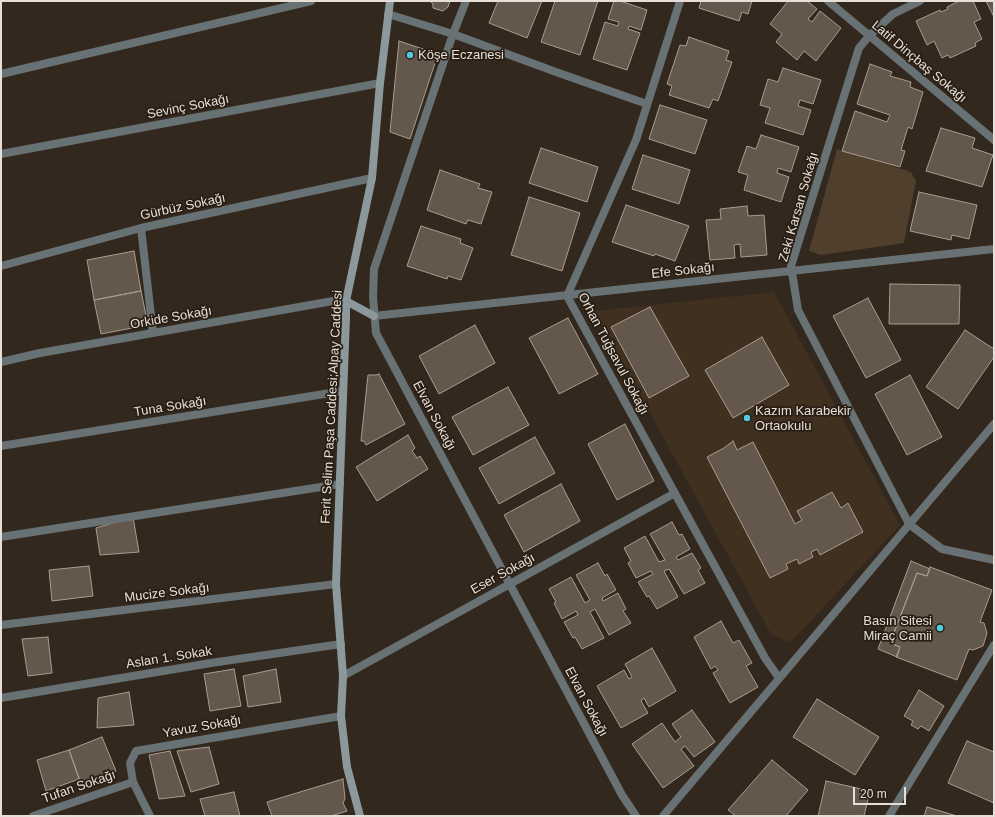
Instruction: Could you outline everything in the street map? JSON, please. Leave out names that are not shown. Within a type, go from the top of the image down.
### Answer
[{"type":"main road","name":"Ferit Selim Paşa Caddesi;Alpay Caddesi","points":[[360,816],[347,767],[341,716],[343,676],[336,584],[346,301],[372,178],[380,83],[390,1]]},
{"type":"main road","points":[[346,301],[374,316]]},
{"type":"street","points":[[1,74],[311,1]]},
{"type":"street","name":"Elvan Sokağı","points":[[466,1],[453,34],[374,269],[373,297],[376,333],[622,795],[636,816]]},
{"type":"street","name":"Orhan Tuğsavul Sokağı","points":[[680,1],[636,140],[567,296],[765,658],[779,678]]},
{"type":"street","name":"Latif Dinçbaş Sokağı","points":[[828,1],[994,140]]},
{"type":"street","points":[[900,1],[907,7]]},
{"type":"street","name":"Zeki Karsan Sokağı","points":[[920,1],[893,14],[869,36],[859,48],[791,266],[798,310],[909,524],[942,549],[994,560]]},
{"type":"street","points":[[388,14],[453,34],[647,104]]},
{"type":"street","name":"Sevinç Sokağı","points":[[1,154],[380,83]]},
{"type":"street","name":"Gürbüz Sokağı","points":[[1,266],[141,228],[372,178]]},
{"type":"street","points":[[141,228],[153,333]]},
{"type":"street","name":"Efe Sokağı","points":[[374,316],[994,249]]},
{"type":"street","name":"Orkide Sokağı","points":[[1,362],[40,353],[153,333],[334,301],[346,301]]},
{"type":"street","name":"Tuna Sokağı","points":[[1,446],[343,391]]},
{"type":"street","points":[[663,816],[994,424]]},
{"type":"street","points":[[1,537],[340,484]]},
{"type":"street","name":"Eser Sokağı","points":[[343,676],[675,493]]},
{"type":"street","name":"Mucize Sokağı","points":[[1,625],[336,584]]},
{"type":"street","name":"Aslan 1. Sokak","points":[[1,698],[212,663],[341,644]]},
{"type":"street","points":[[889,816],[994,644]]},
{"type":"street","name":"Yavuz Sokağı","points":[[150,816],[133,782],[130,763],[136,751],[341,716]]},
{"type":"street","name":"Tufan Sokağı","points":[[32,816],[133,782]]},
{"type":"shaded area","points":[[837,149],[911,172],[916,181],[904,243],[821,255],[809,251]]},
{"type":"shaded area","name":"Kazım Karabekir Ortaokulu","points":[[774,292],[900,525],[790,643],[771,634],[594,311]]},
{"type":"building","points":[[430,1],[450,1],[448,7],[443,11],[433,8],[433,4]]},
{"type":"building","points":[[498,1],[542,1],[527,38],[489,23]]},
{"type":"building","points":[[555,1],[598,1],[580,55],[541,42]]},
{"type":"building","points":[[614,1],[620,1],[647,10],[641,30],[629,26],[628,29],[640,33],[627,70],[593,59],[605,22],[618,26],[619,22],[608,19]]},
{"type":"building","points":[[701,1],[752,1],[748,14],[742,12],[739,21],[699,8]]},
{"type":"building","points":[[788,1],[807,1],[817,9],[808,19],[812,22],[820,11],[841,28],[816,61],[804,51],[797,60],[776,42],[782,34],[770,24]]},
{"type":"building","points":[[959,1],[973,1],[981,19],[974,22],[982,39],[975,43],[976,46],[950,58],[948,55],[942,58],[934,41],[927,45],[916,21],[940,10],[941,12],[948,9],[947,7]]},
{"type":"building","points":[[986,1],[994,1],[994,17]]},
{"type":"building","points":[[689,37],[729,51],[726,60],[732,62],[718,101],[713,99],[709,108],[669,95],[672,86],[667,84],[680,45],[686,46]]},
{"type":"building","points":[[399,41],[438,54],[410,139],[390,132]]},
{"type":"building","points":[[870,64],[892,72],[890,76],[911,82],[910,87],[923,92],[912,129],[908,127],[901,150],[905,151],[900,167],[842,151],[855,111],[887,122],[890,115],[857,104]]},
{"type":"building","points":[[783,68],[821,80],[813,104],[800,100],[798,106],[811,110],[803,135],[765,123],[770,108],[760,105],[768,79],[778,82]]},
{"type":"building","points":[[660,105],[707,120],[695,154],[649,139]]},
{"type":"building","points":[[941,128],[975,138],[972,148],[993,155],[982,187],[926,171]]},
{"type":"building","points":[[761,135],[799,147],[791,172],[778,168],[777,173],[789,177],[781,202],[744,190],[748,175],[738,172],[747,146],[756,149]]},
{"type":"building","points":[[541,148],[598,167],[587,202],[529,183]]},
{"type":"building","points":[[643,155],[690,170],[679,204],[632,189]]},
{"type":"building","points":[[440,170],[480,184],[478,188],[492,192],[481,224],[468,220],[466,224],[427,210]]},
{"type":"building","points":[[919,192],[977,205],[969,239],[952,235],[951,240],[910,231]]},
{"type":"building","points":[[529,197],[580,213],[562,271],[511,255]]},
{"type":"building","points":[[626,205],[689,226],[675,261],[655,254],[654,256],[612,242]]},
{"type":"building","points":[[747,206],[748,216],[764,215],[767,255],[741,257],[740,244],[734,245],[735,258],[710,260],[706,220],[721,219],[720,209]]},
{"type":"building","points":[[421,226],[461,239],[460,243],[473,248],[461,280],[448,276],[447,279],[407,266]]},
{"type":"building","points":[[134,251],[141,291],[94,300],[87,260]]},
{"type":"building","points":[[890,284],[960,285],[959,324],[889,324]]},
{"type":"building","points":[[141,291],[148,325],[101,334],[94,300]]},
{"type":"building","points":[[868,298],[901,360],[866,378],[833,316]]},
{"type":"building","points":[[650,307],[689,376],[649,398],[611,327]]},
{"type":"building","points":[[568,318],[598,374],[559,394],[529,338]]},
{"type":"building","points":[[475,325],[495,363],[439,394],[419,356]]},
{"type":"building","points":[[965,330],[994,349],[994,357],[958,409],[926,387]]},
{"type":"building","points":[[762,337],[789,385],[733,418],[705,370]]},
{"type":"building","points":[[379,374],[405,424],[366,445],[364,441],[361,441],[368,375]]},
{"type":"building","points":[[910,375],[942,437],[907,455],[875,394]]},
{"type":"building","points":[[508,387],[529,425],[473,455],[452,417]]},
{"type":"building","points":[[625,424],[654,481],[617,500],[588,444]]},
{"type":"building","points":[[408,435],[415,448],[412,451],[417,458],[420,456],[428,469],[377,501],[356,467]]},
{"type":"building","points":[[535,437],[555,473],[499,504],[479,468]]},
{"type":"building","points":[[733,441],[737,450],[753,442],[795,524],[802,520],[797,511],[832,492],[841,508],[848,503],[863,532],[820,555],[817,549],[811,552],[813,557],[799,564],[797,559],[786,564],[788,569],[770,578],[707,457],[724,448]]},
{"type":"building","points":[[561,484],[580,521],[524,552],[504,515]]},
{"type":"building","points":[[133,517],[139,552],[100,555],[96,528]]},
{"type":"building","points":[[672,522],[679,535],[682,534],[690,549],[676,557],[678,560],[692,553],[701,568],[698,570],[705,583],[684,594],[669,569],[664,571],[678,597],[657,609],[649,596],[647,597],[638,582],[653,574],[651,571],[636,578],[628,563],[631,561],[624,548],[645,536],[659,562],[665,560],[650,534]]},
{"type":"building","points":[[911,561],[930,569],[927,576],[917,573],[890,643],[900,647],[897,657],[878,649]]},
{"type":"building","points":[[598,563],[605,576],[607,574],[616,590],[602,598],[603,601],[618,593],[626,609],[623,611],[631,623],[609,635],[595,609],[590,612],[604,638],[582,649],[575,637],[573,638],[564,622],[578,615],[576,611],[562,619],[554,603],[556,602],[549,589],[571,577],[585,603],[590,600],[576,575]]},
{"type":"building","points":[[89,566],[93,596],[52,601],[49,570]]},
{"type":"building","name":"Basın Sitesi Miraç Camii","points":[[930,567],[992,590],[980,622],[984,623],[987,633],[983,646],[973,650],[969,649],[957,680],[896,657],[900,647],[890,643],[917,573],[927,576]]},
{"type":"building","points":[[721,621],[733,643],[739,640],[752,663],[746,666],[758,687],[730,703],[713,673],[718,670],[715,666],[711,669],[694,637]]},
{"type":"building","points":[[48,637],[52,673],[28,676],[22,639]]},
{"type":"building","points":[[652,648],[676,691],[649,707],[644,698],[641,701],[648,713],[621,728],[597,686],[624,670],[629,679],[632,677],[625,664]]},
{"type":"building","points":[[234,669],[241,706],[210,711],[204,674]]},
{"type":"building","points":[[276,669],[281,702],[248,707],[243,676]]},
{"type":"building","points":[[919,690],[944,706],[929,731],[921,726],[918,729],[911,725],[913,721],[904,716]]},
{"type":"building","points":[[129,692],[134,725],[97,728],[98,698]]},
{"type":"building","points":[[817,699],[879,737],[855,775],[793,737]]},
{"type":"building","points":[[692,710],[715,742],[694,757],[685,746],[681,749],[694,766],[663,788],[632,744],[662,723],[675,742],[681,737],[672,724]]},
{"type":"building","points":[[102,737],[116,771],[82,786],[69,750]]},
{"type":"building","points":[[967,741],[994,752],[994,803],[948,783]]},
{"type":"building","points":[[209,747],[219,784],[191,792],[177,751]]},
{"type":"building","points":[[69,750],[79,779],[46,791],[37,760]]},
{"type":"building","points":[[170,751],[185,796],[159,799],[149,755]]},
{"type":"building","points":[[772,760],[808,790],[786,816],[736,816],[728,810]]},
{"type":"building","points":[[343,779],[345,799],[343,803],[347,811],[331,816],[272,816],[267,802]]},
{"type":"building","points":[[826,781],[870,791],[864,816],[818,816]]},
{"type":"building","points":[[234,792],[240,816],[205,816],[200,799]]},
{"type":"building","points":[[927,807],[957,816],[924,816]]},
{"type":"place","name":"Köşe Eczanesi","points":[[410,55]]},
{"type":"place","name":"Kazım Karabekir Ortaokulu","points":[[747,418]]},
{"type":"place","name":"Basın Sitesi Miraç Camii","points":[[940,628]]}]
